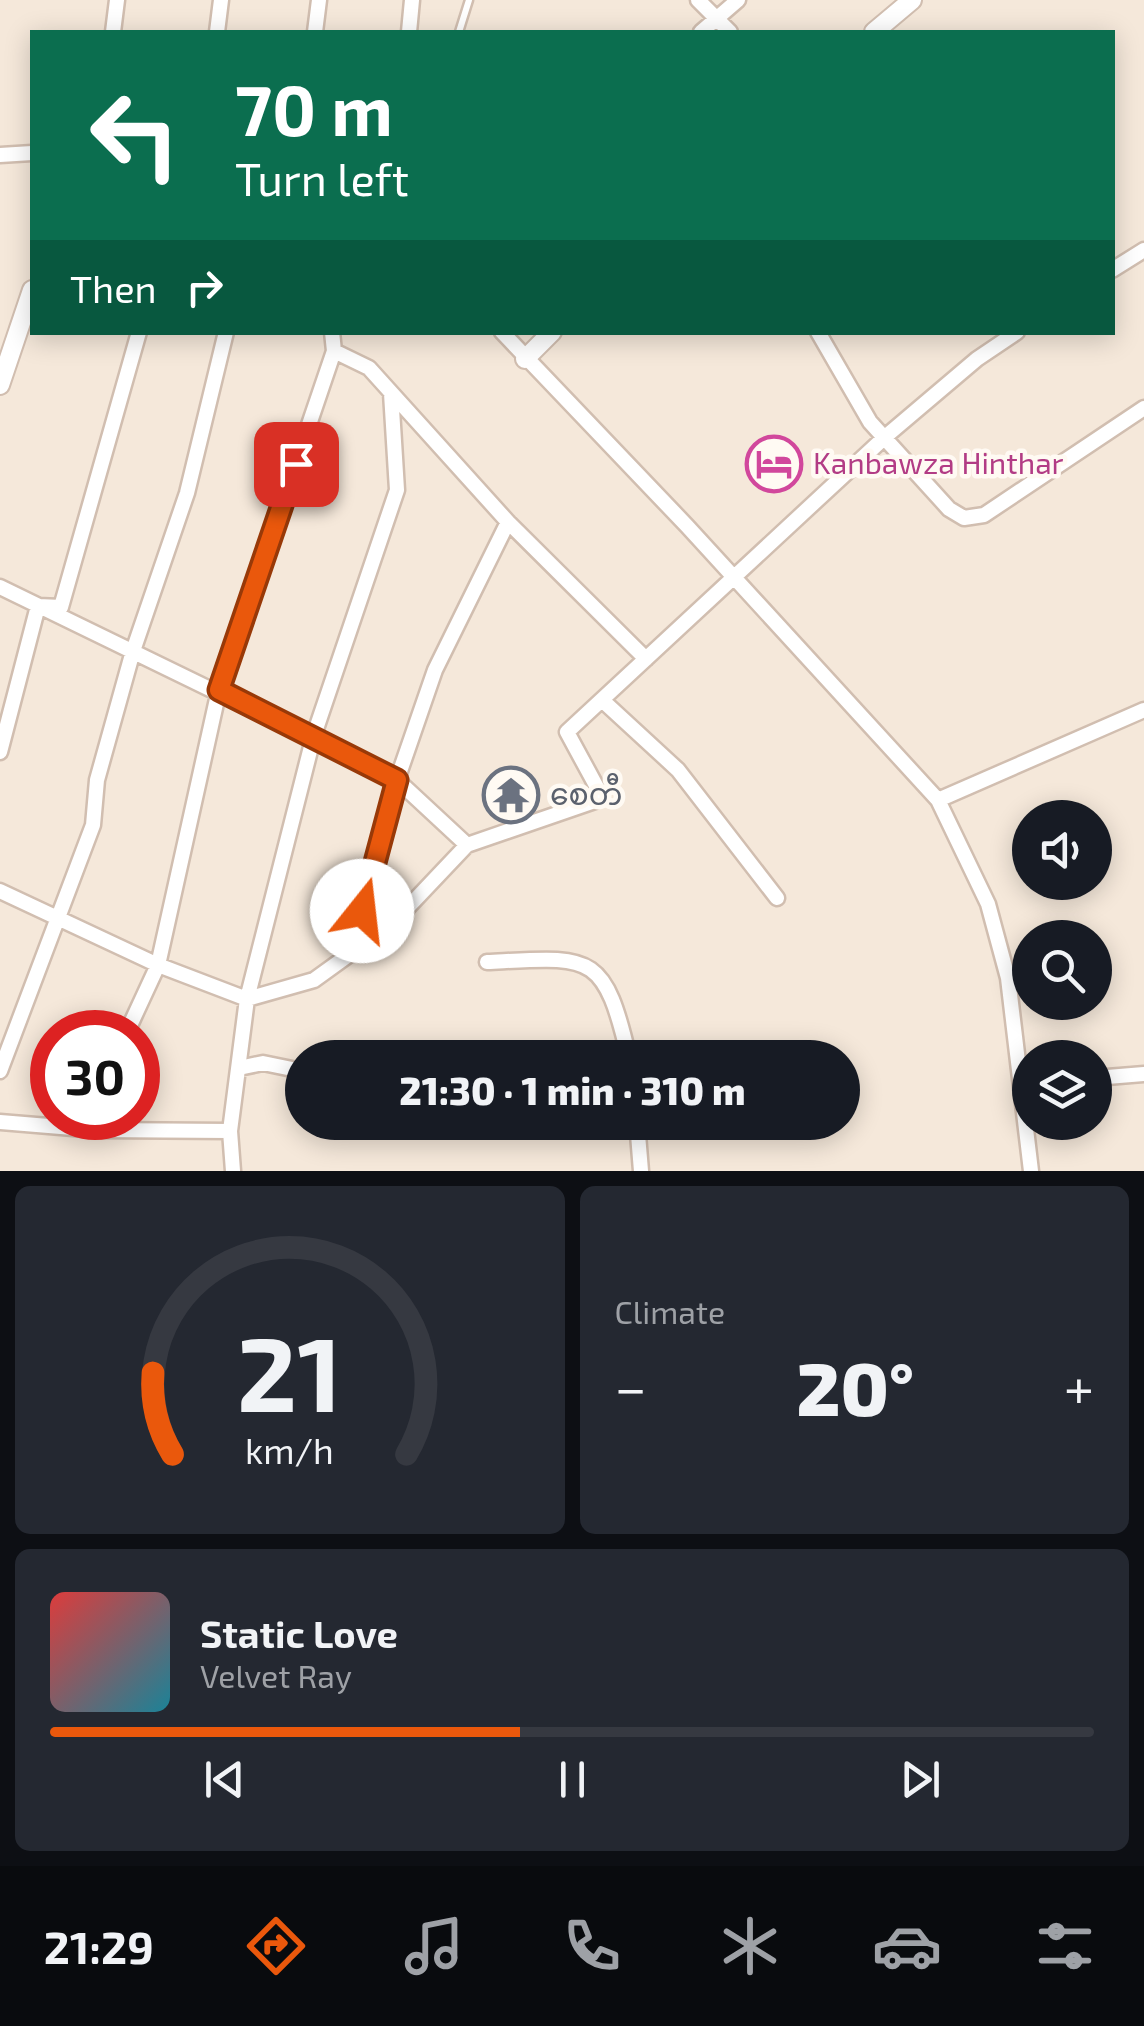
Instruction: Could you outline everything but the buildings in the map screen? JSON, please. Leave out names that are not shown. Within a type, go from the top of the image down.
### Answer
[{"type":"street","points":[[112,30],[117,0]]},
{"type":"street","points":[[217,30],[221,0]]},
{"type":"street","points":[[315,30],[318,0]]},
{"type":"street","points":[[409,30],[412,0]]},
{"type":"street","points":[[698,0],[728,30]]},
{"type":"street","points":[[703,30],[738,0]]},
{"type":"street","points":[[876,30],[912,0]]},
{"type":"street","points":[[0,154],[30,153]]},
{"type":"street","points":[[1115,268],[1144,250]]},
{"type":"street","points":[[0,385],[30,296]]},
{"type":"street","points":[[38,606],[61,608],[137,335]]},
{"type":"street","points":[[0,1071],[11,1051],[93,825],[97,780],[133,651],[187,493],[225,335]]},
{"type":"street","points":[[137,1010],[158,965],[219,690],[334,351],[332,335]]},
{"type":"street","points":[[505,335],[687,526],[938,800],[988,904],[1008,978],[1019,1040]]},
{"type":"street","points":[[525,358],[549,335]]},
{"type":"street","points":[[820,335],[870,422],[949,509],[964,518],[984,515],[1144,408]]},
{"type":"street","points":[[362,911],[372,904],[395,921],[468,845],[595,801],[598,790],[566,736],[730,576],[885,436],[977,358],[1012,335]]},
{"type":"street","points":[[334,351],[369,368],[508,522],[646,660]]},
{"type":"street","points":[[233,1171],[230,1131],[248,999],[313,740],[397,490],[392,394]]},
{"type":"street","points":[[0,891],[158,965],[248,999],[314,980],[350,954],[397,780],[434,670],[508,522]]},
{"type":"street","points":[[0,587],[219,690],[397,780],[411,788],[468,845]]},
{"type":"street","points":[[0,752],[38,606]]},
{"type":"street","points":[[602,700],[678,770],[777,898]]},
{"type":"street","points":[[938,800],[1144,710]]},
{"type":"street","points":[[487,962],[578,961],[598,971],[616,1002],[625,1040]]},
{"type":"street","points":[[238,1068],[264,1064],[285,1068]]},
{"type":"street","points":[[1112,1077],[1144,1074]]},
{"type":"street","points":[[0,1122],[30,1123]]},
{"type":"street","points":[[160,1127],[230,1131]]},
{"type":"street","points":[[638,1140],[641,1171]]},
{"type":"street","points":[[1029,1140],[1031,1171]]},
{"type":"lane","points":[[460,30],[469,0]]},
{"type":"shaded area","points":[[0,0],[1144,0],[1144,1171],[0,1171]]},
{"type":"place","name":"Kanbawza Hinthar","points":[[774,464]]},
{"type":"place","name":"စေတီ","points":[[511,795]]},
{"type":"route","points":[[296,464],[219,690],[397,780],[362,911]]}]
